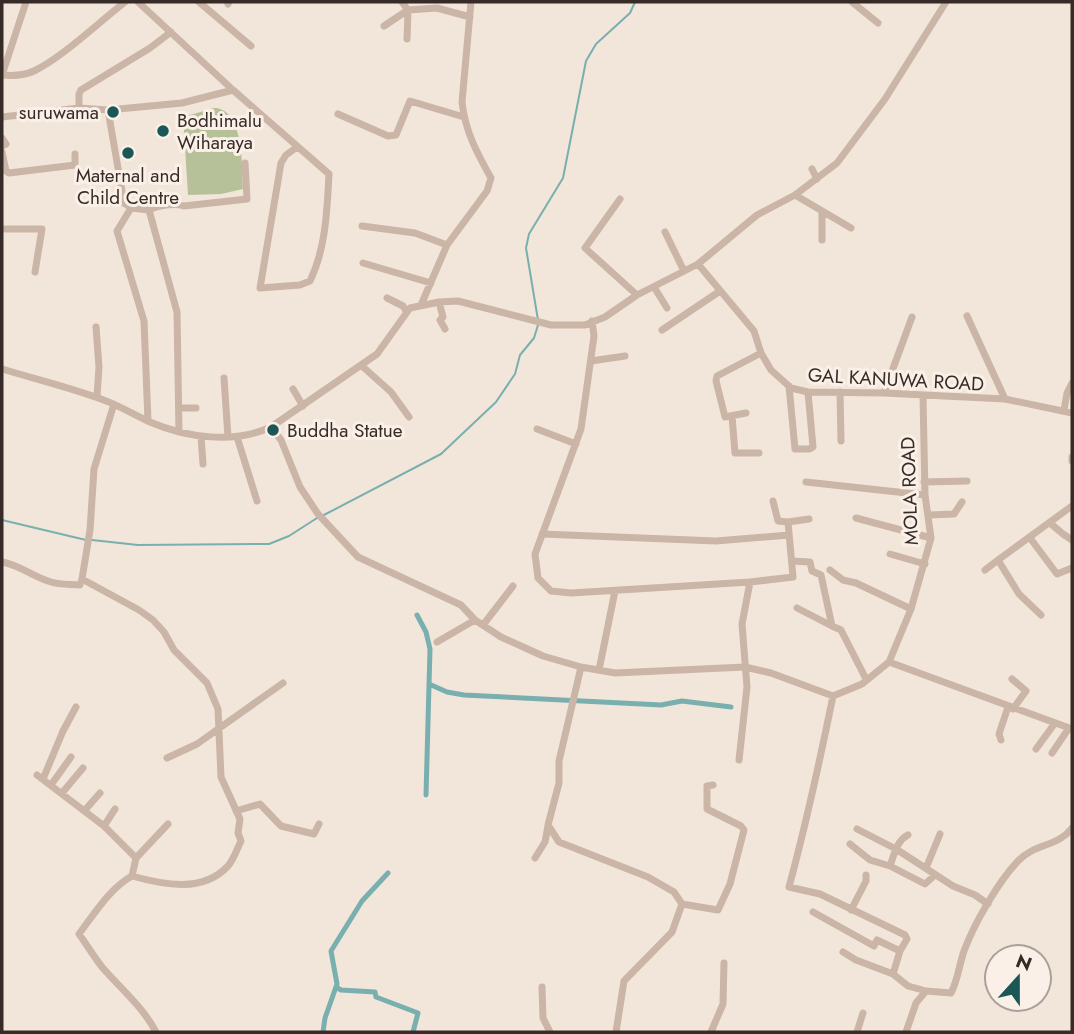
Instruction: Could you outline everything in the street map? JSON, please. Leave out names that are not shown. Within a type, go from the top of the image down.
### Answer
[{"type":"street","points":[[26,2],[2,75],[17,76],[33,72],[125,2]]},
{"type":"street","points":[[138,2],[329,174],[326,224],[316,269],[310,281],[300,285],[260,288],[281,163],[296,147]]},
{"type":"street","points":[[199,2],[251,46]]},
{"type":"street","points":[[402,2],[408,10],[407,39]]},
{"type":"street","points":[[421,305],[447,245],[487,191],[491,178],[471,139],[462,102],[471,2]]},
{"type":"street","points":[[852,2],[878,23]]},
{"type":"street","points":[[2,369],[97,397],[179,432],[232,437],[254,435],[271,427],[362,366],[377,354],[406,311],[421,305],[458,301],[551,325],[585,325],[605,317],[636,295],[698,264],[757,215],[795,195],[836,163],[885,99],[946,2]]},
{"type":"street","points":[[384,26],[408,10],[437,9],[470,17]]},
{"type":"street","points":[[79,108],[81,90],[171,32]]},
{"type":"street","points":[[2,117],[79,108],[108,110],[182,103],[233,90]]},
{"type":"street","points":[[338,114],[388,135],[396,135],[410,101],[464,117]]},
{"type":"street","points":[[108,110],[128,206],[117,231],[144,321],[148,421]]},
{"type":"street","points":[[2,138],[6,144],[2,149],[6,171],[9,173],[75,165],[75,154]]},
{"type":"street","points":[[94,202],[149,209],[156,206],[184,206],[247,199],[245,163]]},
{"type":"street","points":[[812,169],[817,179]]},
{"type":"street","points":[[274,203],[279,205],[281,184]]},
{"type":"street","points":[[795,195],[851,228]]},
{"type":"street","points":[[620,199],[585,248],[636,295]]},
{"type":"street","points":[[149,209],[177,312],[179,432]]},
{"type":"street","points":[[821,212],[822,240]]},
{"type":"street","points":[[362,226],[415,233],[447,245]]},
{"type":"street","points":[[2,229],[42,229],[34,272]]},
{"type":"street","points":[[665,232],[684,271]]},
{"type":"street","points":[[363,263],[431,283]]},
{"type":"street","name":"GAL KANUWA ROAD","points":[[698,264],[754,331],[761,353],[771,370],[789,386],[808,391],[1005,399],[1068,412]]},
{"type":"street","points":[[654,287],[667,308]]},
{"type":"street","points":[[662,330],[720,291]]},
{"type":"street","points":[[387,298],[403,306],[406,311]]},
{"type":"street","points":[[439,302],[443,317],[440,320],[445,329]]},
{"type":"street","points":[[967,316],[1005,399]]},
{"type":"street","points":[[884,393],[912,317]]},
{"type":"street","points":[[592,321],[594,336],[582,429],[535,554],[538,578],[551,591],[571,593],[789,579],[793,577],[788,522]]},
{"type":"street","points":[[96,327],[99,358],[97,397]]},
{"type":"street","points":[[746,413],[725,417],[717,376],[761,353]]},
{"type":"street","points":[[591,361],[625,356]]},
{"type":"street","points":[[362,366],[391,392],[410,417]]},
{"type":"street","points":[[224,378],[232,437],[257,501]]},
{"type":"street","points":[[1068,412],[1067,393],[1072,383]]},
{"type":"street","points":[[789,386],[794,449],[813,447],[808,391]]},
{"type":"street","points":[[293,389],[303,406]]},
{"type":"street","points":[[840,392],[841,441]]},
{"type":"street","name":"MOLA ROAD","points":[[889,662],[911,609],[931,538],[924,482],[923,396]]},
{"type":"street","points":[[2,562],[17,565],[24,571],[51,582],[80,585],[90,530],[94,469],[114,404]]},
{"type":"street","points":[[180,408],[196,408]]},
{"type":"street","points":[[732,416],[735,453],[759,453]]},
{"type":"street","points":[[271,427],[281,440],[300,487],[318,514],[358,557],[461,605],[475,620],[501,637],[543,656],[615,673],[745,667],[771,673],[833,696],[848,691],[889,662],[1071,728],[1052,753]]},
{"type":"street","points":[[537,429],[576,444]]},
{"type":"street","points":[[201,436],[203,464]]},
{"type":"street","points":[[924,482],[967,481]]},
{"type":"street","points":[[806,482],[925,495]]},
{"type":"street","points":[[773,501],[779,521],[809,519]]},
{"type":"street","points":[[929,515],[954,514],[962,502]]},
{"type":"street","points":[[985,570],[1072,506]]},
{"type":"street","points":[[856,518],[931,538]]},
{"type":"street","points":[[1050,523],[1072,540]]},
{"type":"street","points":[[542,534],[716,541],[789,536]]},
{"type":"street","points":[[1030,538],[1057,574],[1072,568]]},
{"type":"street","points":[[890,554],[925,564]]},
{"type":"street","points":[[998,560],[1019,594],[1041,615]]},
{"type":"street","points":[[792,561],[810,562],[812,571],[821,575],[832,626]]},
{"type":"street","points":[[830,570],[843,580],[856,583],[911,609]]},
{"type":"street","points":[[82,579],[153,620],[164,632],[174,650],[207,683],[218,709],[221,777],[240,819],[238,833],[241,841],[229,865],[210,881],[187,884],[158,883],[132,876],[120,882],[79,934],[156,1032]]},
{"type":"street","points":[[739,760],[747,687],[742,624],[750,582]]},
{"type":"street","points":[[483,625],[513,586]]},
{"type":"street","points":[[599,670],[615,591]]},
{"type":"street","points":[[797,608],[841,629],[866,679]]},
{"type":"street","points":[[437,642],[475,620]]},
{"type":"street","points":[[535,858],[545,842],[559,783],[559,761],[581,667]]},
{"type":"street","points":[[1001,740],[999,734],[1011,708],[1026,691],[1012,679]]},
{"type":"street","points":[[167,758],[197,744],[283,683]]},
{"type":"street","points":[[833,696],[810,806],[789,887],[820,894],[905,935],[905,945],[900,951],[893,974]]},
{"type":"street","points":[[76,707],[40,777],[104,826],[136,858]]},
{"type":"street","points":[[1036,749],[1055,723]]},
{"type":"street","points":[[51,785],[71,757]]},
{"type":"street","points":[[62,793],[83,768]]},
{"type":"street","points":[[548,825],[559,842],[648,877],[674,892],[682,904],[718,911],[744,831],[741,826],[707,808],[707,786],[713,785]]},
{"type":"street","points":[[85,810],[100,793]]},
{"type":"street","points":[[236,811],[260,804],[281,825],[314,834],[319,824]]},
{"type":"street","points":[[104,826],[116,809]]},
{"type":"street","points":[[132,876],[136,858],[168,824]]},
{"type":"street","points":[[843,952],[893,974],[908,986],[951,993],[965,950],[988,904],[1015,864],[1028,851],[1065,838],[1072,828]]},
{"type":"street","points":[[857,829],[988,904]]},
{"type":"street","points":[[926,867],[940,834]]},
{"type":"street","points":[[890,866],[896,849],[904,836],[908,835]]},
{"type":"street","points":[[850,844],[870,860],[890,866],[925,884],[935,875]]},
{"type":"street","points":[[851,911],[866,881],[866,874]]},
{"type":"street","points":[[616,1032],[624,981],[672,932],[682,904]]},
{"type":"street","points":[[813,912],[874,946],[877,940],[900,951]]},
{"type":"street","points":[[711,1032],[723,1004],[724,963]]},
{"type":"street","points":[[542,987],[543,1018],[550,1032]]},
{"type":"street","points":[[906,1032],[916,1003],[926,990]]},
{"type":"street","points":[[857,1032],[863,1013]]},
{"type":"green space","points":[[215,108],[224,111],[236,128],[240,141],[243,189],[221,194],[188,195],[183,115]]},
{"type":"waterway","points":[[538,320],[526,248],[529,234],[563,178],[586,61],[596,44],[630,13],[635,2]]},
{"type":"waterway","points":[[322,516],[441,454],[496,402],[515,374],[520,355],[534,338],[538,325]]},
{"type":"waterway","points":[[92,540],[138,545],[269,544],[289,536],[317,518]]},
{"type":"waterway","points":[[2,520],[86,540]]},
{"type":"waterway","points":[[417,615],[426,632],[430,649],[426,795]]},
{"type":"waterway","points":[[429,684],[447,692],[464,695],[661,705],[682,701],[731,707]]},
{"type":"waterway","points":[[323,1032],[337,984],[331,951],[362,901],[388,873]]},
{"type":"waterway","points":[[336,987],[341,990],[375,992],[376,997],[418,1013],[413,1032]]},
{"type":"place","name":"suruwama","points":[[113,112]]},
{"type":"place","name":"Bodhimalu Wiharaya","points":[[163,131]]},
{"type":"place","name":"Maternal and Child Centre","points":[[128,153]]},
{"type":"place","name":"Buddha Statue","points":[[273,430]]}]
